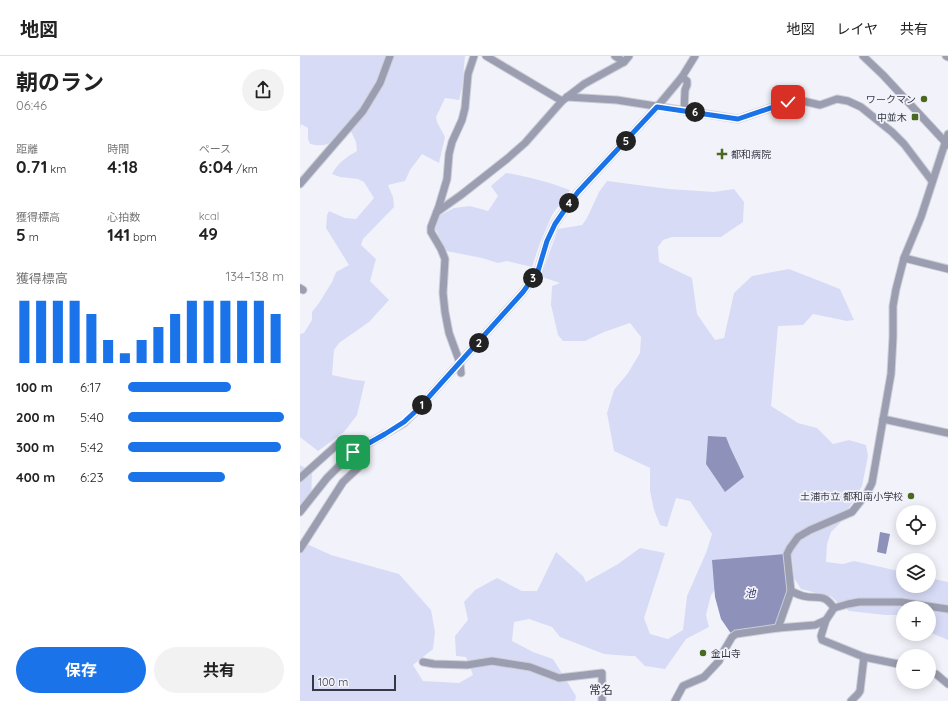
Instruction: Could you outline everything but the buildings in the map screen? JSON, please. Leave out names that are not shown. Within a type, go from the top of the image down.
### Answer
[{"type":"street","points":[[300,184],[363,111],[380,83],[390,56]]},
{"type":"street","points":[[461,373],[460,363],[445,312],[443,294],[445,259],[431,232],[431,227],[447,179],[449,154],[452,142],[462,120],[465,108],[468,74],[474,56]]},
{"type":"street","points":[[486,56],[564,99],[617,100],[738,119],[788,102],[803,101],[820,105],[837,99],[848,101],[861,107],[892,132],[904,144],[932,181]]},
{"type":"street","points":[[615,56],[624,62]]},
{"type":"street","points":[[437,212],[461,195],[525,143],[564,99],[584,84],[624,62],[629,56]]},
{"type":"street","points":[[300,512],[330,475],[353,452],[404,422],[418,409],[523,292],[538,271],[547,241],[555,224],[566,208],[578,192],[657,107],[682,77],[695,56]]},
{"type":"street","points":[[863,56],[883,75],[947,144]]},
{"type":"street","points":[[682,77],[687,82],[684,111]]},
{"type":"street","points":[[778,628],[791,591],[787,554],[790,548],[798,537],[804,533],[852,512],[867,493],[872,483],[891,374],[896,289],[904,258],[921,217],[932,181],[947,144],[948,134]]},
{"type":"street","points":[[904,258],[948,269]]},
{"type":"street","points":[[883,419],[948,433]]},
{"type":"street","points":[[300,478],[339,442],[346,444],[360,463],[359,467],[343,482],[300,548]]},
{"type":"street","points":[[791,591],[804,596],[824,597],[834,608]]},
{"type":"street","points":[[896,664],[864,657],[822,640],[821,636],[826,620],[834,608],[859,602],[901,602],[948,609]]},
{"type":"street","points":[[675,701],[683,686],[704,677],[719,661],[732,637],[736,634],[814,625],[826,620]]},
{"type":"street","points":[[851,701],[860,691],[864,657]]},
{"type":"street","points":[[423,662],[434,664],[467,665],[492,661],[530,667],[559,678],[602,673],[602,701]]},
{"type":"street","points":[[936,674],[948,684]]},
{"type":"shaded area","points":[[300,56],[465,56],[462,88],[459,100],[445,98],[436,117],[445,137],[439,163],[422,154],[410,170],[405,181],[388,185],[393,197],[394,207],[363,239],[361,245],[376,259],[370,281],[389,300],[369,322],[339,343],[334,350],[332,375],[365,381],[357,415],[344,432],[318,451],[300,437],[300,334],[304,333],[312,320],[312,312],[332,282],[336,272],[349,265],[326,228],[327,215],[329,211],[345,218],[356,219],[374,198],[364,182],[358,179],[340,177],[332,174],[337,166],[357,151],[356,142],[348,125],[332,142],[323,145],[310,144],[308,139],[308,128],[301,124],[300,128]]},
{"type":"shaded area","points":[[506,173],[539,180],[570,190],[552,215],[532,267],[507,261],[498,263],[482,258],[446,251],[435,228],[437,217],[454,208],[470,206],[488,211],[498,196],[491,186]]},
{"type":"shaded area","points":[[607,181],[669,189],[714,192],[734,189],[744,202],[743,222],[721,237],[672,237],[663,240],[658,247],[659,262],[692,278],[697,314],[715,340],[724,338],[734,293],[752,276],[789,269],[840,289],[854,320],[847,321],[813,314],[803,325],[778,326],[771,406],[798,423],[817,428],[833,444],[849,440],[866,445],[868,456],[862,486],[840,523],[831,532],[827,544],[826,562],[843,564],[854,561],[896,570],[896,593],[936,593],[936,579],[948,582],[948,640],[936,635],[936,601],[896,601],[896,615],[849,611],[832,597],[801,589],[794,578],[792,557],[765,560],[727,575],[711,595],[706,615],[709,627],[686,639],[665,669],[645,666],[635,656],[604,654],[560,637],[552,627],[529,619],[514,622],[512,641],[533,652],[553,659],[576,696],[575,701],[300,701],[300,555],[307,544],[331,555],[399,574],[431,610],[435,632],[433,649],[413,665],[423,681],[459,683],[473,675],[466,657],[456,656],[455,636],[468,620],[464,602],[475,590],[497,578],[522,591],[537,591],[556,552],[583,576],[586,582],[618,564],[640,548],[665,553],[644,618],[650,634],[668,639],[683,630],[687,596],[706,553],[712,534],[690,501],[676,498],[667,527],[660,525],[654,510],[650,491],[650,468],[614,451],[607,413],[614,390],[628,373],[640,353],[641,337],[630,323],[604,332],[585,341],[563,341],[558,335],[551,305],[552,286],[560,283],[539,276],[545,265],[558,229],[582,225],[587,218],[599,192]]},
{"type":"shaded area","points":[[300,465],[312,472],[311,503],[300,504]]},
{"type":"water","points":[[708,436],[726,437],[744,477],[725,492],[706,464]]},
{"type":"water","points":[[880,532],[890,534],[886,554],[877,552]]},
{"type":"water","name":"池","points":[[785,554],[789,591],[777,627],[732,635],[721,619],[715,597],[712,560]]},
{"type":"place","name":"ワークマン","points":[[924,99]]},
{"type":"place","name":"中並木","points":[[915,117]]},
{"type":"place","name":"都和病院","points":[[722,154]]},
{"type":"place","name":"土浦市立 都和南小学校","points":[[911,496]]},
{"type":"place","name":"金山寺","points":[[703,653]]},
{"type":"district","name":"常名","points":[[601,689]]},
{"type":"route","points":[[353,452],[404,422],[418,409],[523,292],[538,271],[547,241],[555,224],[566,208],[578,192],[657,107],[738,119],[788,102]]}]
